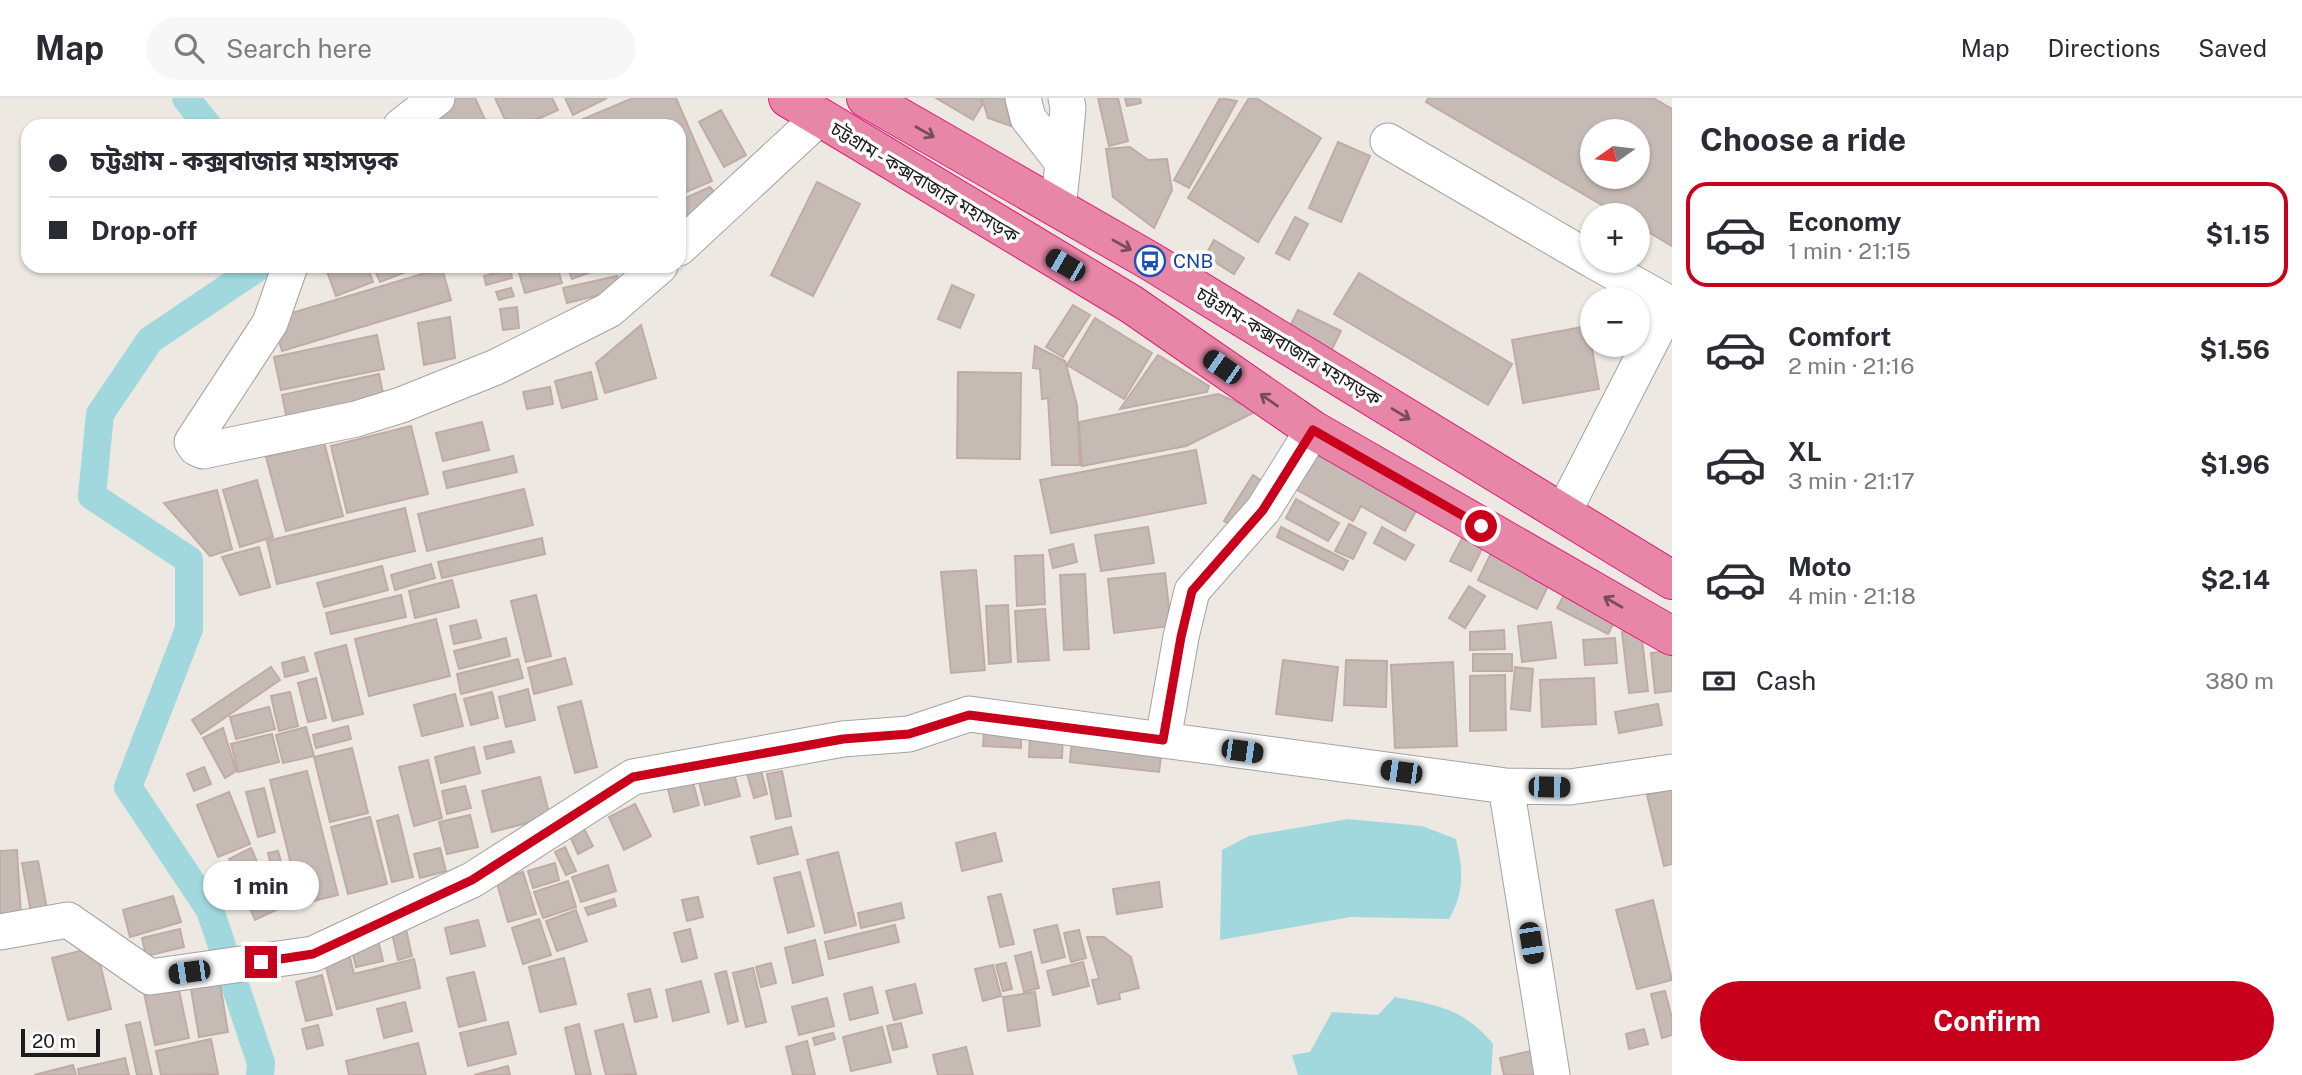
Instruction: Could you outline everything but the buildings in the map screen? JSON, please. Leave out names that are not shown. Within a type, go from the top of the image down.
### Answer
[{"type":"highway","name":"চট্টগ্রাম-কক্সবাজার মহাসড়ক","points":[[866,98],[1150,261],[1672,580]]},
{"type":"highway","name":"চট্টগ্রাম - কক্সবাজার মহাসড়ক","points":[[804,108],[1131,304],[1313,430],[1672,636]]},
{"type":"street","points":[[410,119],[437,98]]},
{"type":"street","points":[[1023,98],[1028,118],[1063,163]]},
{"type":"street","points":[[1058,208],[1068,107],[1066,98]]},
{"type":"street","points":[[686,240],[804,108]]},
{"type":"street","points":[[1388,141],[1580,252]]},
{"type":"street","points":[[288,273],[270,323],[192,442],[195,449],[203,451],[301,433],[401,405],[496,367],[609,310],[652,273]]},
{"type":"street","points":[[1563,513],[1670,304],[1616,273]]},
{"type":"street","points":[[1163,740],[1192,591],[1263,510],[1313,430]]},
{"type":"street","points":[[0,932],[68,920],[150,977],[313,954],[472,880],[633,777],[843,739],[909,734],[969,715],[1506,786],[1570,787],[1672,772]]},
{"type":"street","points":[[1506,786],[1552,1075]]},
{"type":"water","points":[[1348,819],[1422,826],[1456,839],[1461,880],[1458,899],[1449,919],[1350,917],[1220,940],[1222,850],[1249,836]]},
{"type":"water","points":[[1395,997],[1449,1010],[1472,1023],[1493,1044],[1491,1075],[1298,1075],[1292,1055],[1310,1052],[1332,1012],[1378,1015]]},
{"type":"waterway","points":[[186,98],[202,119]]},
{"type":"waterway","points":[[250,273],[150,340],[100,414],[92,496],[189,560],[189,629],[128,787],[210,910],[261,1063],[260,1075]]},
{"type":"place","name":"CNB","points":[[1150,261]]},
{"type":"route","points":[[261,962],[313,954],[472,880],[633,777],[843,739],[909,734],[969,715],[1163,740],[1192,591],[1263,510],[1313,430],[1481,526]]}]
